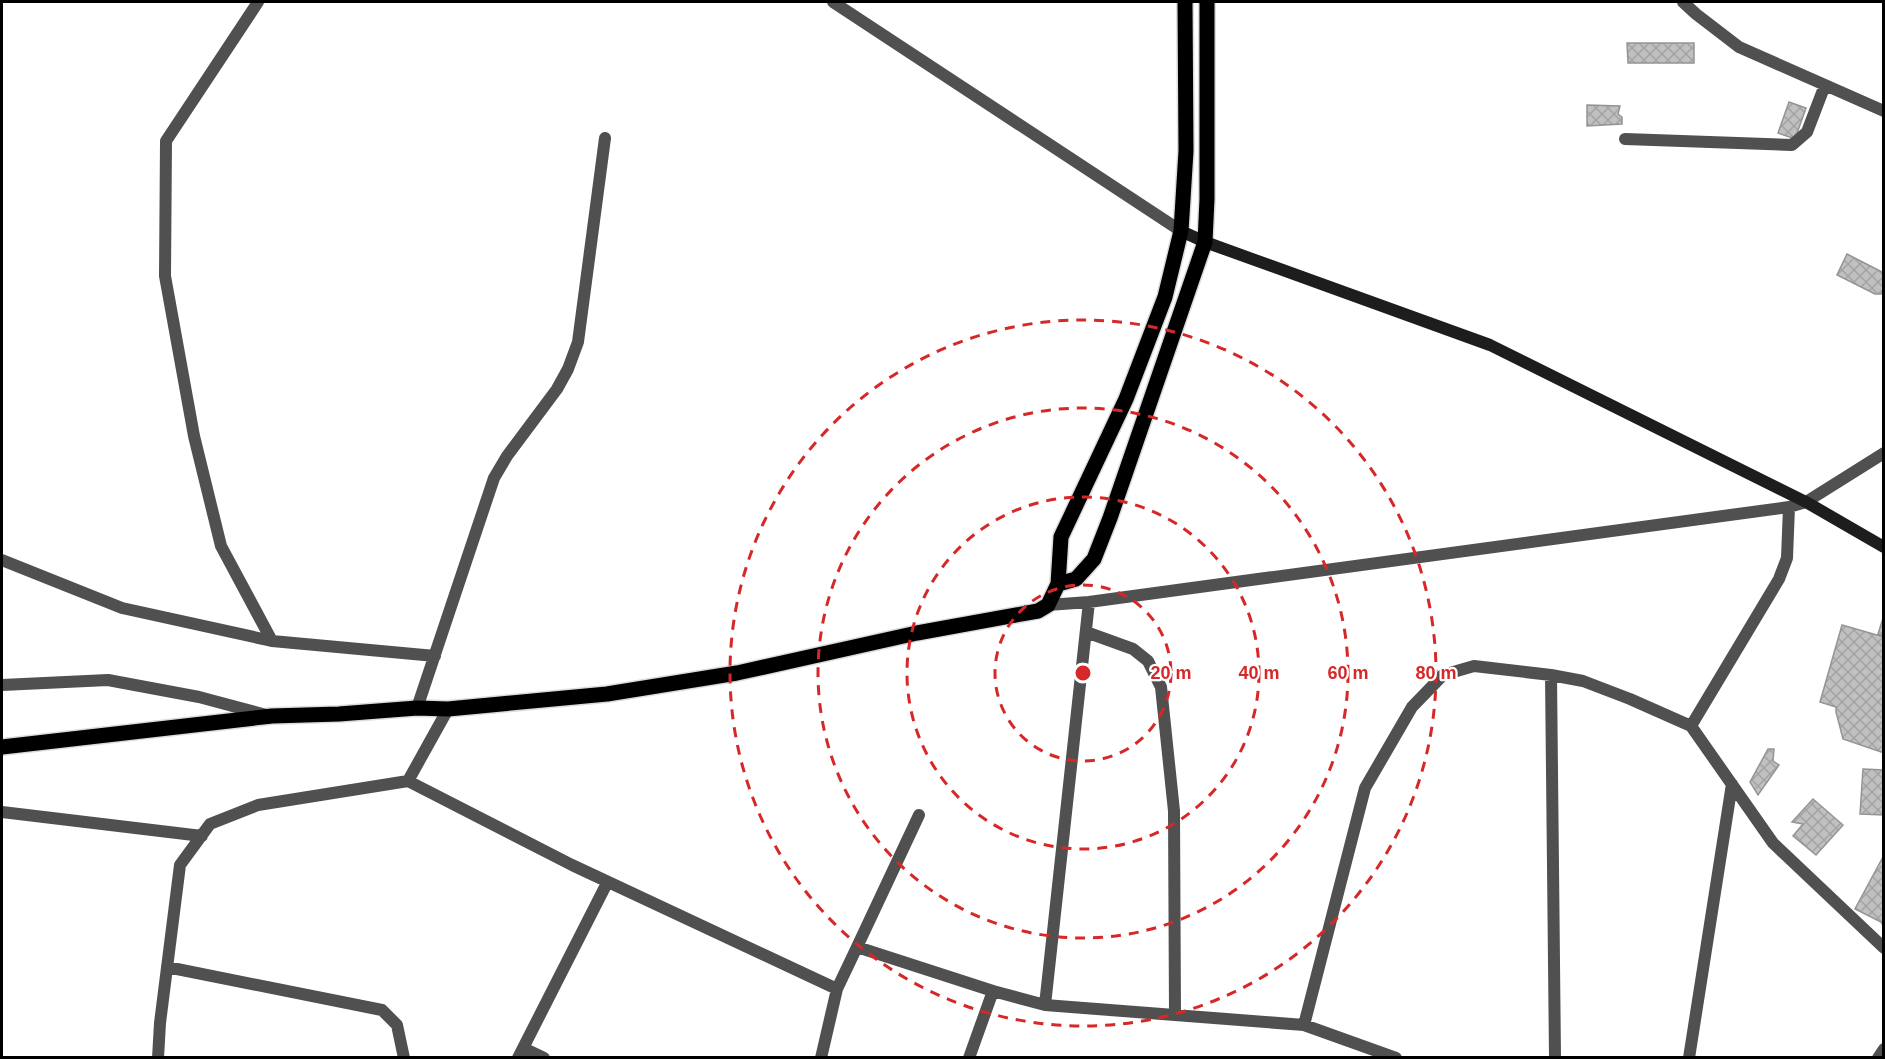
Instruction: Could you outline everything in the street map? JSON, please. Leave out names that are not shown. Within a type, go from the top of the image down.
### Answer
[{"type":"main road","points":[[2,747],[272,716],[417,708],[448,709],[607,693],[737,673],[917,633],[1038,612],[1048,605],[1058,585],[1061,537],[1126,399],[1165,297],[1181,231],[1186,151],[1185,2]]},
{"type":"main road","points":[[1058,585],[1076,579],[1094,559],[1205,242],[1207,2]]},
{"type":"street","points":[[258,2],[166,141],[165,276],[194,436],[221,546],[272,641]]},
{"type":"street","points":[[833,2],[1181,231],[1205,242],[1490,345],[1806,502],[1884,548]]},
{"type":"street","points":[[1683,2],[1739,47],[1884,111]]},
{"type":"street","points":[[1625,139],[1792,146],[1807,132],[1825,85]]},
{"type":"street","points":[[417,708],[494,478],[507,456],[557,389],[568,369],[578,342],[605,138]]},
{"type":"street","points":[[1048,605],[1089,602],[1789,507],[1806,502],[1884,453]]},
{"type":"street","points":[[1691,726],[1779,579],[1787,558],[1789,507]]},
{"type":"street","points":[[2,560],[122,608],[272,641],[435,656]]},
{"type":"street","points":[[1046,1005],[1089,602]]},
{"type":"street","points":[[1086,632],[1133,648],[1148,661],[1161,687],[1174,811],[1175,1015]]},
{"type":"street","points":[[1304,1025],[1365,788],[1412,707],[1443,675],[1474,666],[1582,681],[1691,726],[1773,843],[1884,948]]},
{"type":"street","points":[[1551,675],[1555,1058]]},
{"type":"street","points":[[2,685],[108,680],[199,697],[272,716]]},
{"type":"street","points":[[408,782],[448,709]]},
{"type":"street","points":[[159,1058],[160,1023],[180,865],[210,825],[258,805],[408,782],[607,883],[837,989]]},
{"type":"street","points":[[1689,1058],[1732,784]]},
{"type":"street","points":[[2,812],[202,836]]},
{"type":"street","points":[[820,1058],[837,989],[919,815]]},
{"type":"street","points":[[544,1058],[520,1053],[607,883]]},
{"type":"street","points":[[857,947],[993,991],[1046,1005],[1304,1025],[1396,1058]]},
{"type":"street","points":[[167,966],[382,1010],[396,1025],[404,1058]]},
{"type":"street","points":[[969,1058],[993,991]]},
{"type":"street","points":[[1878,1058],[1884,1048]]},
{"type":"building","points":[[1627,43],[1694,43],[1694,63],[1628,63]]},
{"type":"building","points":[[1789,102],[1806,108],[1795,139],[1778,133]]},
{"type":"building","points":[[1587,105],[1620,106],[1618,114],[1622,117],[1622,124],[1587,126]]},
{"type":"building","points":[[1847,254],[1884,273],[1884,290],[1881,294],[1875,294],[1837,275]]},
{"type":"building","points":[[1884,615],[1884,636],[1878,634]]},
{"type":"building","points":[[1842,625],[1884,637],[1884,753],[1843,739],[1836,707],[1820,702]]},
{"type":"building","points":[[1768,749],[1774,749],[1773,761],[1779,765],[1758,795],[1750,782]]},
{"type":"building","points":[[1863,769],[1884,770],[1884,815],[1860,814]]},
{"type":"building","points":[[1813,799],[1843,825],[1816,855],[1793,836],[1803,824],[1792,822]]},
{"type":"building","points":[[1884,855],[1884,927],[1881,922],[1855,909]]}]
